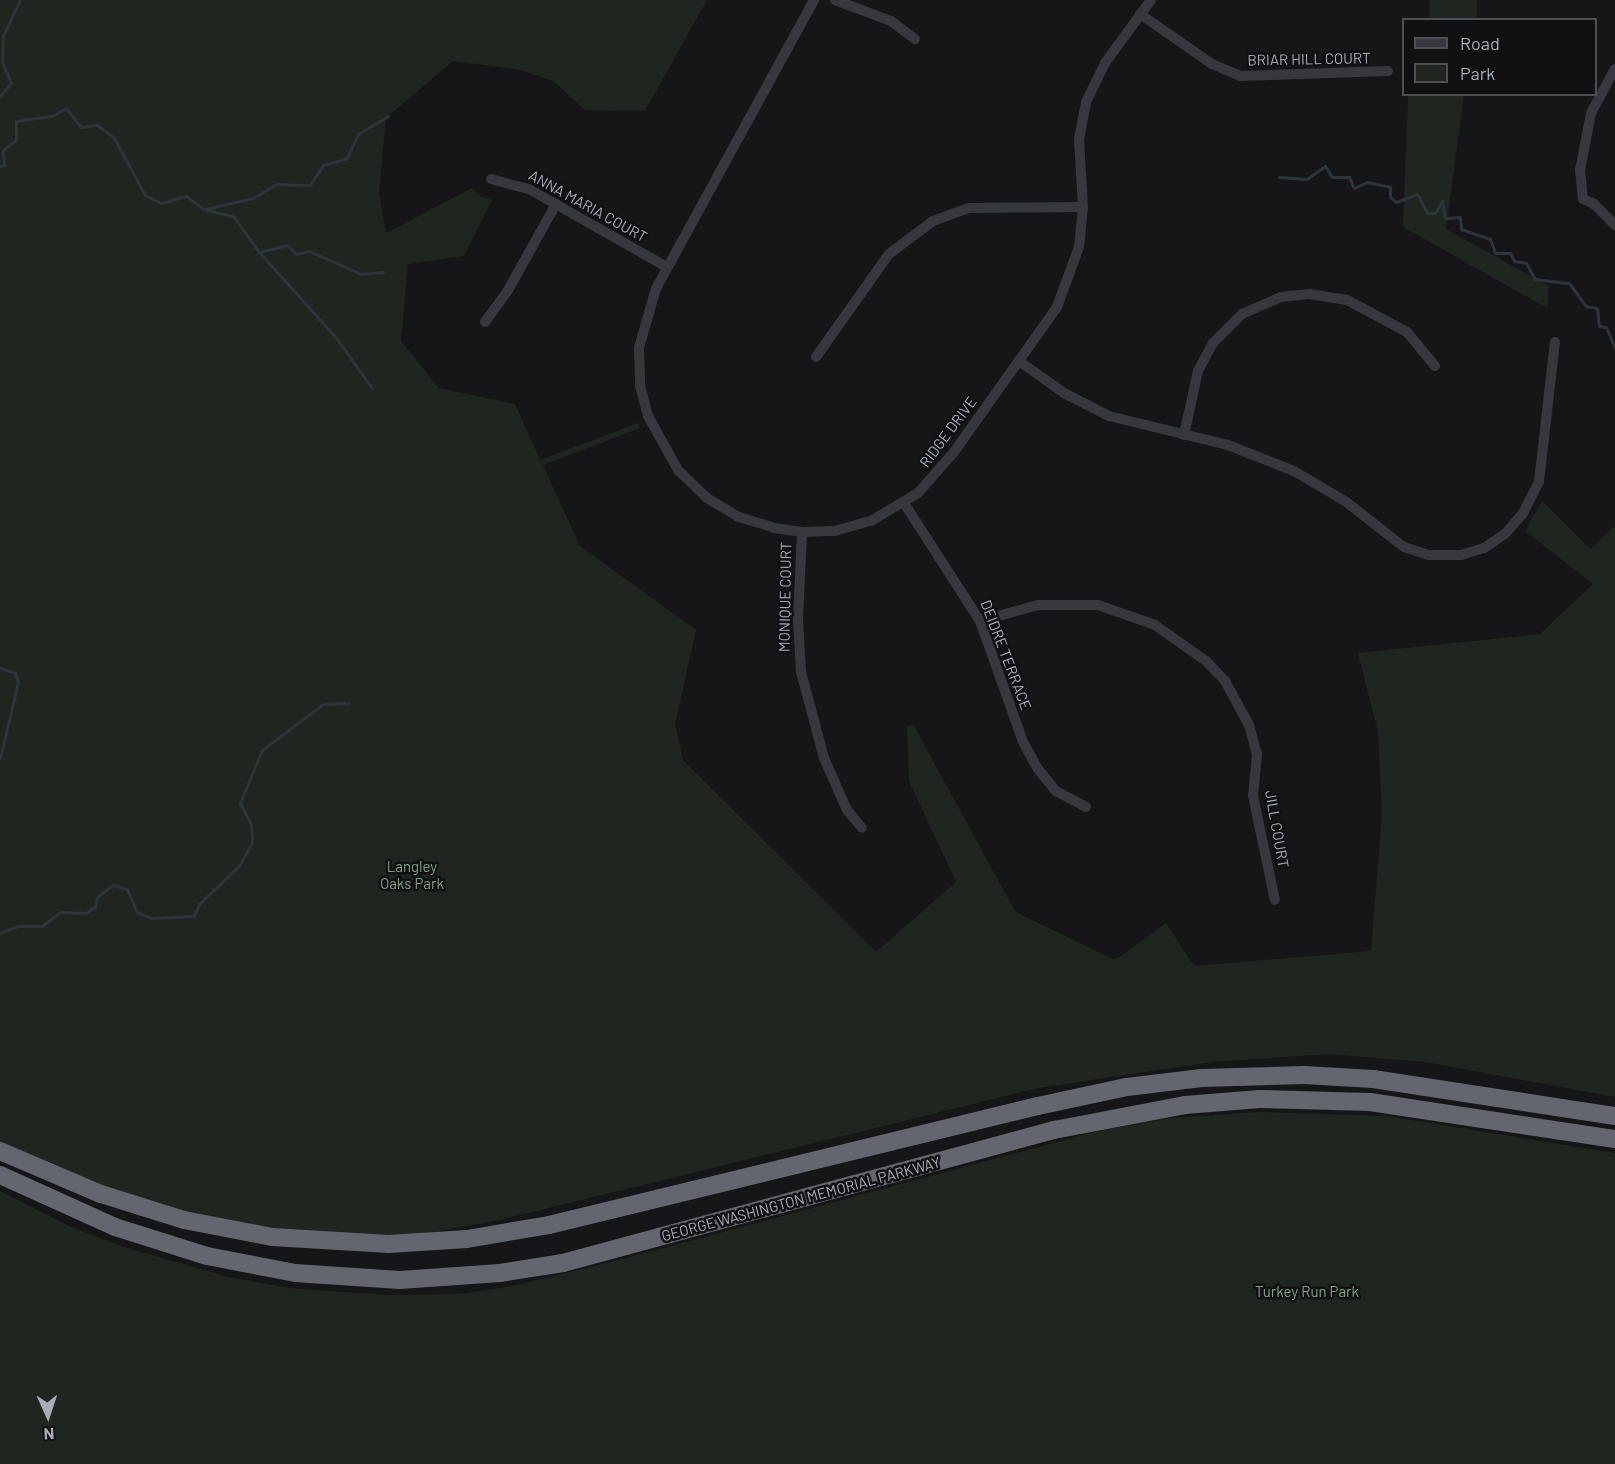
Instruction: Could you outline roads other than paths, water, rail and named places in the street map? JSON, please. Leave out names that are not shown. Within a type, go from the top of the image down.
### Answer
[{"type":"highway","name":"GEORGE WASHINGTON MEMORIAL PARKWAY","points":[[0,1151],[101,1194],[184,1220],[272,1237],[389,1244],[467,1239],[539,1227],[1038,1106],[1127,1087],[1201,1078],[1304,1075],[1373,1079],[1615,1116]]},
{"type":"highway","name":"GEORGE WASHINGTON MEMORIAL PARKWAY","points":[[0,1175],[115,1227],[207,1256],[296,1273],[400,1280],[480,1275],[563,1263],[1054,1130],[1185,1105],[1260,1099],[1370,1102],[1615,1139]]},
{"type":"street","name":"RIDGE DRIVE","points":[[814,0],[667,267],[647,310],[639,348],[642,398],[656,436],[678,470],[723,509],[756,524],[802,532],[854,527],[904,503],[940,470],[1019,361],[1066,288],[1079,247],[1083,207],[1079,139],[1086,102],[1105,63],[1151,0]]},
{"type":"street","points":[[835,0],[891,21],[915,39]]},
{"type":"street","name":"BRIAR HILL COURT","points":[[1140,14],[1212,64],[1240,76],[1388,71]]},
{"type":"street","points":[[1615,69],[1600,94],[1586,133],[1580,170],[1583,199],[1594,204],[1615,225]]},
{"type":"street","name":"ANNA MARIA COURT","points":[[491,180],[529,189],[667,267]]},
{"type":"street","points":[[485,322],[507,292],[556,204]]},
{"type":"street","points":[[816,357],[890,254],[933,220],[969,208],[1083,207]]},
{"type":"street","points":[[1184,435],[1198,371],[1213,343],[1242,314],[1281,297],[1309,294],[1347,300],[1407,332],[1435,366]]},
{"type":"street","points":[[1019,361],[1097,411],[1239,449],[1294,471],[1345,501],[1396,543],[1418,552],[1444,555],[1476,551],[1498,539],[1516,522],[1539,482],[1555,342]]},
{"type":"street","name":"DEIDRE TERRACE","points":[[904,503],[950,569],[980,621],[1023,742],[1038,769],[1056,790],[1086,807]]},
{"type":"street","name":"MONIQUE COURT","points":[[802,532],[798,620],[801,672],[824,758],[847,810],[862,828]]},
{"type":"street","name":"JILL COURT","points":[[980,621],[1038,605],[1098,605],[1155,625],[1206,661],[1225,681],[1249,724],[1257,754],[1253,796],[1275,900]]},
{"type":"waterway","points":[[0,96],[11,83],[2,62],[3,36],[20,0]]},
{"type":"waterway","points":[[0,166],[4,165],[3,150],[16,140],[16,121],[52,116],[66,108],[81,127],[97,125],[114,138],[145,195],[161,203],[186,196],[203,209],[234,217],[259,252],[337,339],[372,388]]},
{"type":"waterway","points":[[205,209],[253,198],[276,184],[310,185],[323,165],[346,159],[358,134],[388,116]]},
{"type":"waterway","points":[[1279,177],[1307,179],[1325,166],[1332,177],[1349,177],[1354,188],[1367,182],[1390,187],[1390,197],[1396,202],[1417,194],[1427,213],[1435,213],[1442,201],[1445,218],[1460,217],[1461,229],[1490,239],[1495,253],[1510,253],[1514,261],[1526,263],[1535,279],[1569,283],[1586,306],[1597,308],[1599,326],[1606,327],[1615,348]]},
{"type":"waterway","points":[[259,252],[287,245],[296,254],[309,251],[361,274],[383,272]]},
{"type":"waterway","points":[[0,668],[15,673],[18,682],[0,758]]},
{"type":"waterway","points":[[0,933],[18,926],[42,926],[60,912],[86,913],[95,907],[97,897],[113,885],[127,889],[137,912],[151,918],[194,916],[199,904],[239,866],[252,843],[251,824],[240,803],[262,750],[323,704],[349,703]]},
{"type":"park label","name":"Langley Oaks Park","points":[[412,874]]},
{"type":"park label","name":"Turkey Run Park","points":[[1307,1292]]}]
